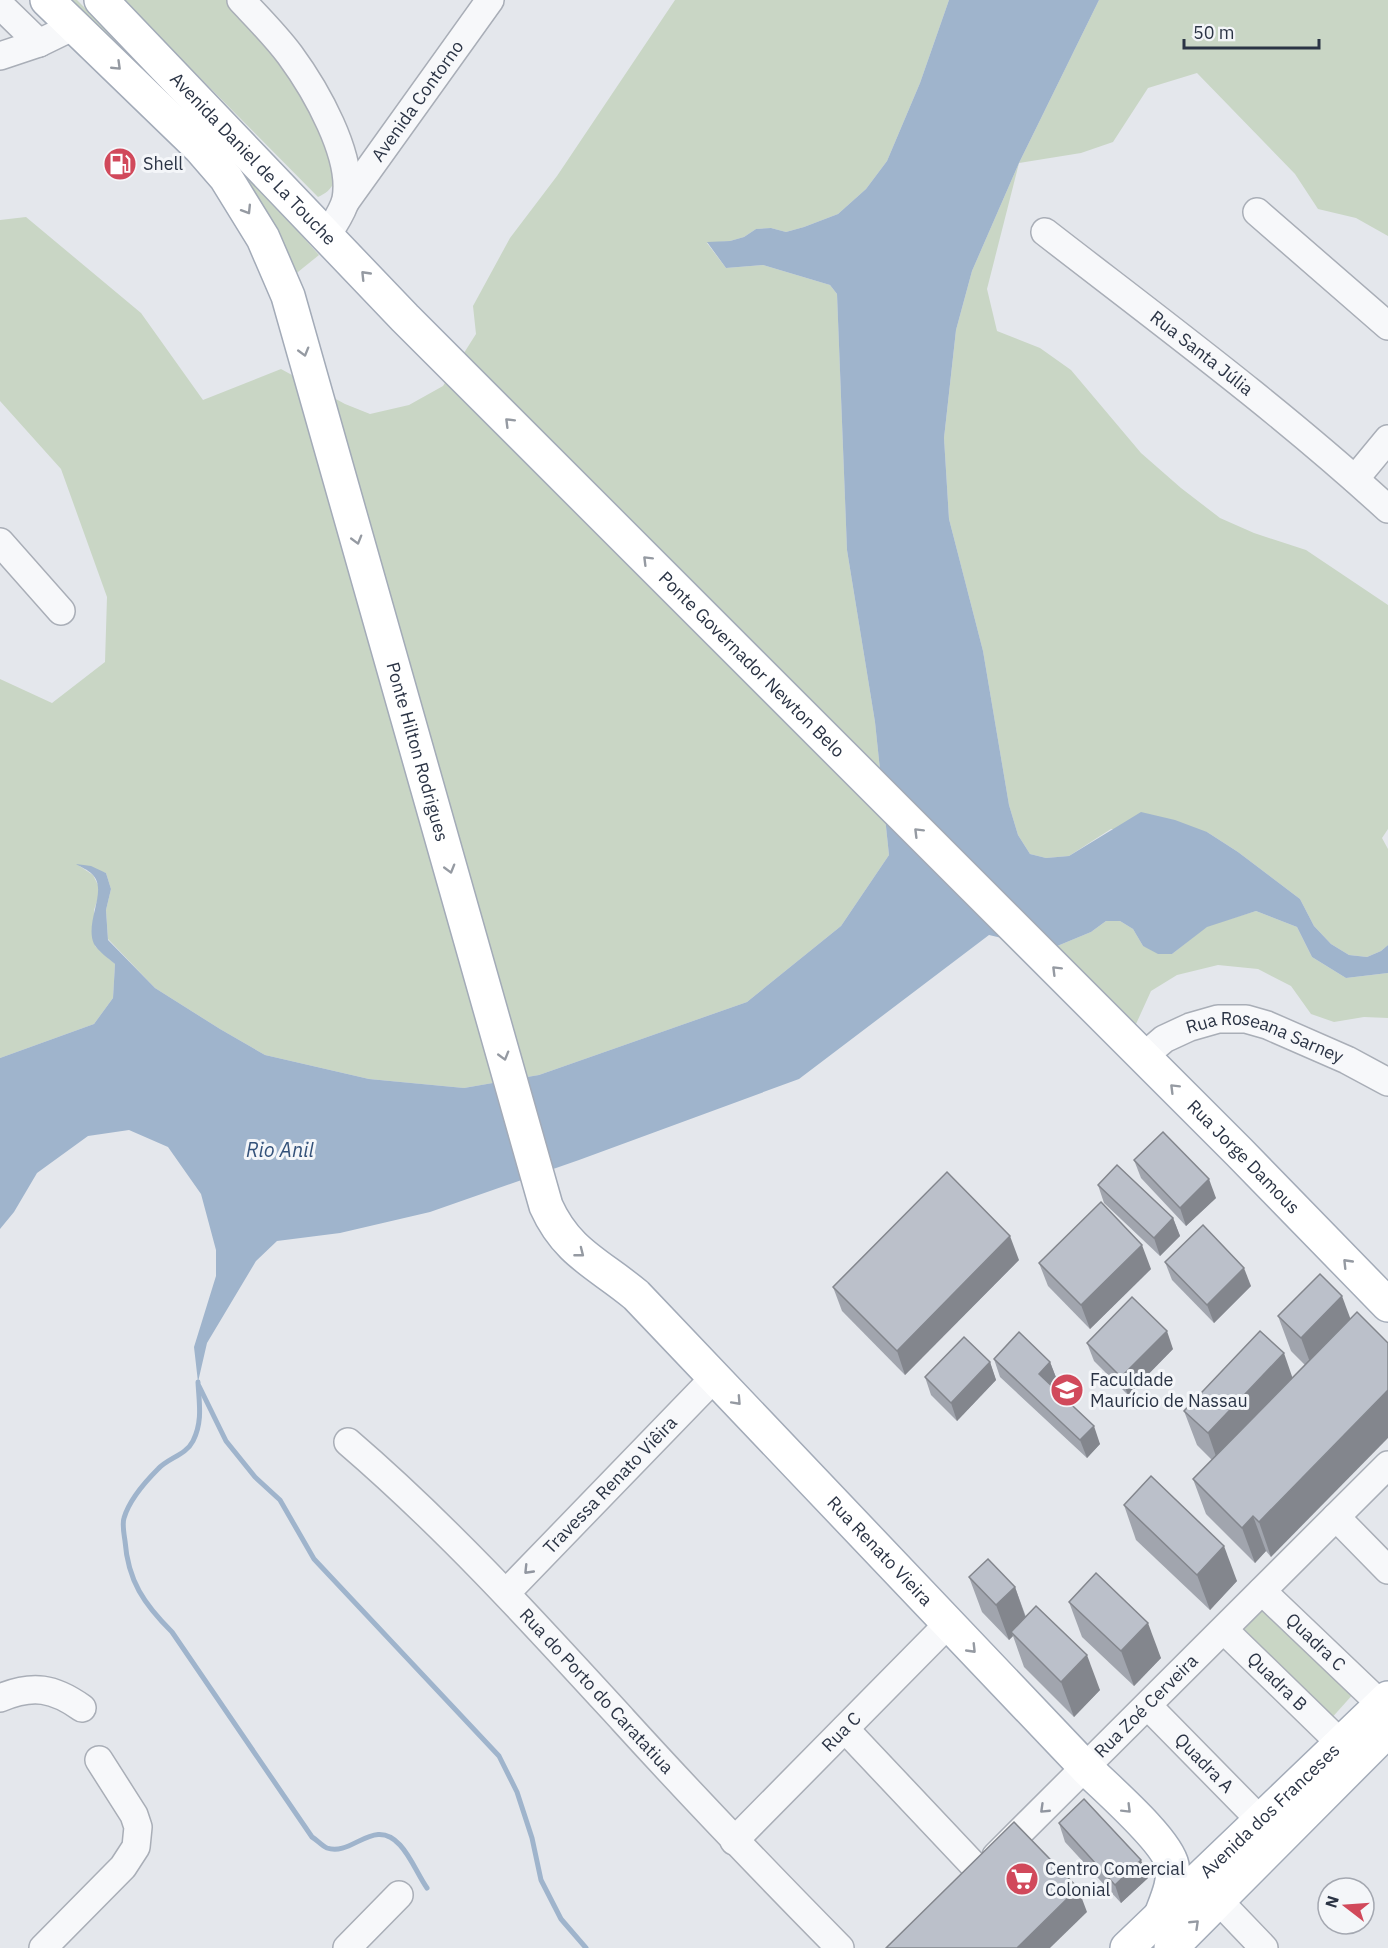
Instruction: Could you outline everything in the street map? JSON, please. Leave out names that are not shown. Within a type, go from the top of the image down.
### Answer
[{"type":"main road","name":"Avenida Daniel de La Touche","points":[[47,0],[200,148],[226,178],[263,238],[288,296]]},
{"type":"main road","name":"Avenida Daniel de La Touche","points":[[101,0],[405,318]]},
{"type":"main road","name":"Ponte Hilton Rodrigues","points":[[288,296],[546,1206]]},
{"type":"main road","name":"Ponte Governador Newton Belo","points":[[405,318],[1097,1011]]},
{"type":"main road","name":"Rua Jorge Damous","points":[[1097,1011],[1388,1305]]},
{"type":"main road","name":"Rua Renato Vieira","points":[[546,1206],[555,1226],[574,1248],[636,1295],[948,1624],[1156,1838],[1167,1852],[1172,1866],[1172,1881],[1161,1915]]},
{"type":"main road","points":[[1260,1820],[1330,1733],[1382,1714]]},
{"type":"main road","name":"Avenida dos Franceses","points":[[1127,1948],[1260,1820],[1382,1714]]},
{"type":"main road","name":"Avenida dos Franceses","points":[[1171,1948],[1219,1901],[1382,1714]]},
{"type":"street","points":[[241,0],[290,56],[311,87],[342,153],[346,172],[345,201]]},
{"type":"street","name":"Avenida Contorno","points":[[327,236],[345,201],[484,3]]},
{"type":"street","points":[[0,4],[39,43]]},
{"type":"street","points":[[0,56],[39,43],[74,26]]},
{"type":"street","points":[[1257,212],[1388,326]]},
{"type":"street","name":"Rua Santa Júlia","points":[[1045,232],[1189,343],[1355,479],[1388,509]]},
{"type":"street","points":[[1355,479],[1388,439]]},
{"type":"street","points":[[0,542],[60,611]]},
{"type":"street","name":"Rua Roseana Sarney","points":[[1143,1057],[1164,1039],[1190,1027],[1218,1019],[1246,1019],[1267,1025],[1347,1060],[1388,1082]]},
{"type":"street","name":"Travessa Renato Viêira","points":[[506,1593],[715,1377]]},
{"type":"street","name":"Rua do Porto do Caratatiua","points":[[348,1442],[387,1476],[506,1593],[734,1841],[840,1948]]},
{"type":"street","name":"Rua Zoé Cerveira","points":[[845,1729],[973,1879],[1388,1465]]},
{"type":"street","points":[[1336,1517],[1388,1570]]},
{"type":"street","name":"Quadra C","points":[[1262,1591],[1382,1714]]},
{"type":"street","name":"Rua C","points":[[734,1841],[948,1624]]},
{"type":"street","name":"Quadra B","points":[[1224,1630],[1330,1733]]},
{"type":"street","points":[[0,1698],[27,1690],[50,1690],[65,1696],[82,1708]]},
{"type":"street","name":"Quadra A","points":[[1148,1706],[1260,1820]]},
{"type":"street","points":[[43,1948],[123,1867],[136,1847],[138,1827],[134,1815],[99,1760]]},
{"type":"street","points":[[347,1948],[399,1895]]},
{"type":"street","points":[[1219,1901],[1264,1948]]},
{"type":"green space","points":[[55,0],[77,0],[200,126],[319,255],[293,276]]},
{"type":"green space","points":[[123,0],[226,0],[248,20],[264,36],[311,110],[330,152],[334,181],[330,189],[318,197]]},
{"type":"green space","points":[[675,0],[949,0],[920,83],[887,161],[866,189],[838,214],[804,227],[786,232],[771,228],[756,229],[744,237],[730,241],[707,243],[726,268],[763,265],[830,285],[837,294],[847,550],[875,722],[889,855],[841,926],[747,1002],[539,1075],[464,1088],[369,1079],[265,1055],[155,988],[108,939],[106,910],[111,889],[106,873],[78,865],[93,875],[98,885],[99,895],[94,910],[95,946],[115,964],[113,998],[94,1024],[0,1058],[0,679],[52,703],[105,662],[107,597],[61,469],[0,401],[0,220],[26,217],[141,313],[203,400],[281,369],[345,404],[370,414],[409,405],[443,386],[476,334],[473,306],[510,238],[557,176]]},
{"type":"green space","points":[[1099,0],[1388,0],[1388,236],[1356,218],[1318,209],[1295,174],[1197,73],[1148,88],[1113,142],[1081,153],[1019,163]]},
{"type":"green space","points":[[1019,163],[987,289],[997,331],[1040,348],[1071,370],[1141,453],[1220,518],[1254,533],[1306,550],[1388,605],[1388,829],[1382,838],[1388,849],[1388,945],[1381,951],[1367,957],[1349,955],[1331,944],[1314,926],[1300,899],[1238,852],[1207,832],[1111,829],[1069,856],[1046,858],[1030,854],[1018,835],[1009,805],[983,651],[949,519],[944,438],[956,330],[972,271]]},
{"type":"green space","points":[[1256,911],[1297,927],[1312,957],[1346,978],[1388,973],[1388,1018],[1364,1017],[1334,1022],[1311,1014],[1291,986],[1258,969],[1218,965],[1177,975],[1151,991],[1131,1035],[1050,949],[1091,932],[1106,921],[1120,921],[1133,929],[1143,946],[1172,954],[1207,926]]},
{"type":"green space","points":[[1267,1605],[1355,1692],[1329,1721],[1239,1635]]},
{"type":"water","name":"Rio Anil","points":[[949,0],[1099,0],[1019,163],[972,271],[956,330],[944,438],[949,519],[983,651],[1009,805],[1018,835],[1030,854],[1046,858],[1069,856],[1141,812],[1175,820],[1207,832],[1238,852],[1300,899],[1314,926],[1331,944],[1349,955],[1367,957],[1388,945],[1388,973],[1346,978],[1312,957],[1297,927],[1256,911],[1207,927],[1172,954],[1158,954],[1143,946],[1133,929],[1120,921],[1106,921],[1091,932],[1050,949],[989,935],[799,1079],[430,1212],[340,1233],[277,1241],[256,1261],[207,1343],[198,1382],[194,1347],[216,1276],[216,1250],[201,1194],[168,1147],[129,1130],[88,1136],[37,1173],[14,1212],[0,1229],[0,1058],[94,1024],[113,998],[115,964],[96,947],[92,935],[97,881],[90,873],[76,864],[91,866],[106,873],[111,889],[106,910],[108,940],[155,988],[265,1055],[369,1079],[464,1088],[539,1075],[747,1002],[841,926],[889,855],[875,722],[847,550],[837,294],[830,285],[763,265],[726,268],[707,242],[730,241],[744,237],[756,229],[771,228],[786,232],[804,227],[838,214],[866,189],[887,161],[920,83]]},
{"type":"building","points":[[1163,1132],[1209,1179],[1180,1208],[1134,1160]]},
{"type":"building","points":[[1117,1165],[1173,1218],[1154,1238],[1098,1185]]},
{"type":"building","points":[[947,1172],[1010,1236],[897,1351],[833,1287]]},
{"type":"building","points":[[1101,1202],[1142,1245],[1081,1305],[1039,1263]]},
{"type":"building","points":[[1203,1225],[1244,1268],[1207,1305],[1165,1262]]},
{"type":"building","points":[[1320,1274],[1342,1296],[1301,1338],[1278,1316]]},
{"type":"building","points":[[1132,1297],[1167,1331],[1121,1377],[1087,1343]]},
{"type":"building","points":[[1357,1312],[1388,1343],[1388,1390],[1259,1522],[1253,1516],[1242,1528],[1193,1479]]},
{"type":"building","points":[[1260,1331],[1284,1353],[1208,1433],[1184,1411]]},
{"type":"building","points":[[1019,1332],[1050,1362],[1039,1374],[1094,1426],[1080,1440],[994,1359]]},
{"type":"building","points":[[964,1337],[990,1362],[951,1403],[925,1377]]},
{"type":"building","points":[[1151,1476],[1224,1546],[1197,1575],[1124,1505]]},
{"type":"building","points":[[988,1559],[1015,1587],[996,1605],[969,1577]]},
{"type":"building","points":[[1096,1573],[1148,1623],[1121,1651],[1069,1602]]},
{"type":"building","points":[[1036,1606],[1087,1655],[1061,1682],[1011,1632]]},
{"type":"building","points":[[1084,1799],[1141,1860],[1115,1885],[1059,1823]]},
{"type":"building","name":"Centro Comercial Colonial","points":[[1014,1822],[1078,1888],[1017,1948],[886,1948]]},
{"type":"waterway","points":[[198,1382],[199,1419],[193,1441],[186,1450],[162,1465],[148,1479],[134,1498],[124,1518],[123,1529],[127,1555],[134,1580],[153,1612],[172,1632],[312,1837],[325,1847],[336,1849],[372,1836],[381,1834],[390,1837],[404,1850],[427,1888]]},
{"type":"waterway","points":[[199,1386],[226,1441],[255,1477],[280,1500],[314,1559],[499,1756],[517,1792],[532,1838],[541,1880],[561,1919],[586,1948]]},
{"type":"place","name":"Shell","points":[[120,164]]},
{"type":"place","name":"Faculdade Maurício de Nassau","points":[[1067,1390]]},
{"type":"place","name":"Centro Comercial Colonial","points":[[1022,1879]]}]
